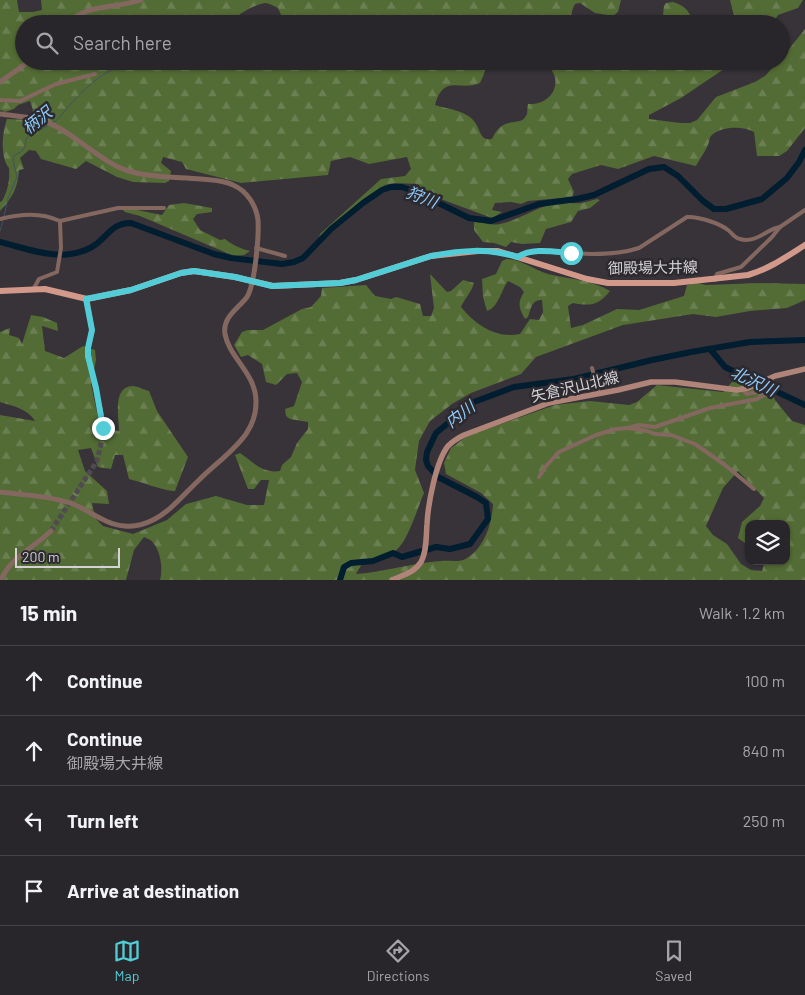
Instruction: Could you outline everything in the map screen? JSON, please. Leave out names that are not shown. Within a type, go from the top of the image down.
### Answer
[{"type":"main road","name":"御殿場大井線","points":[[0,291],[45,288],[86,299],[131,290],[181,273],[194,271],[253,279],[272,286],[340,283],[356,280],[444,253],[487,250],[498,251],[597,282],[674,283],[748,275],[766,269],[804,246]]},
{"type":"main road","name":"矢倉沢山北線","points":[[392,580],[410,573],[422,560],[433,486],[447,448],[456,438],[549,403],[600,394],[643,383],[663,381],[724,390],[745,389],[784,373],[805,369]]},
{"type":"street","points":[[76,15],[83,11],[141,0]]},
{"type":"street","points":[[0,82],[17,70]]},
{"type":"street","points":[[0,100],[20,101],[56,84],[96,74]]},
{"type":"street","points":[[0,114],[27,116],[43,120],[58,127],[116,166],[130,172],[213,180],[234,185],[251,200],[258,219],[253,279],[248,296],[232,312],[224,328],[228,344],[254,386],[256,403],[252,424],[245,435],[230,451],[166,511],[153,520],[139,525],[126,526],[100,518],[80,507],[65,502],[0,492]]},
{"type":"street","points":[[0,219],[28,214],[60,221],[118,208],[164,208]]},
{"type":"street","points":[[715,280],[717,274],[741,267],[780,227],[805,210]]},
{"type":"street","points":[[518,257],[522,254],[537,252],[595,254],[632,250],[640,248],[687,217],[693,216],[728,230],[740,240],[759,238],[780,227]]},
{"type":"street","points":[[34,288],[39,279],[57,272],[61,248],[60,221]]},
{"type":"street","points":[[256,250],[285,256]]},
{"type":"street","points":[[86,299],[92,330],[88,356],[101,412],[103,435]]},
{"type":"street","points":[[592,368],[600,394]]},
{"type":"street","points":[[539,477],[559,452],[596,434],[639,424],[654,426],[710,408],[757,399],[766,394],[763,391],[747,394],[745,389]]},
{"type":"street","points":[[628,428],[671,435],[695,444],[754,489]]},
{"type":"street","points":[[1,580],[16,558],[40,542],[51,531]]},
{"type":"green space","points":[[0,0],[17,0],[19,12],[33,12],[42,10],[41,0],[621,0],[618,12],[614,15],[595,13],[580,3],[575,4],[572,15],[281,15],[278,8],[266,3],[257,5],[239,15],[15,15],[15,70],[485,70],[480,83],[466,86],[453,85],[443,89],[435,105],[466,114],[474,121],[482,136],[488,139],[492,139],[496,131],[506,124],[523,119],[527,115],[528,104],[545,100],[551,95],[555,81],[551,70],[723,70],[681,98],[649,115],[649,119],[690,123],[697,120],[716,97],[755,82],[771,70],[790,70],[790,48],[805,29],[805,128],[787,151],[779,156],[757,156],[754,132],[739,128],[721,130],[710,137],[696,166],[654,156],[618,169],[601,165],[572,174],[568,179],[574,192],[572,197],[528,201],[521,204],[511,202],[495,203],[492,210],[502,212],[492,218],[438,198],[416,184],[395,183],[385,185],[365,198],[319,237],[320,234],[381,179],[405,176],[411,169],[407,157],[369,164],[350,157],[331,161],[328,175],[241,183],[186,169],[182,162],[163,157],[161,163],[171,171],[169,181],[165,183],[133,182],[117,177],[86,161],[76,169],[41,159],[36,151],[29,150],[20,158],[24,169],[19,170],[14,192],[0,211],[0,202],[6,193],[9,177],[9,168],[3,151],[7,119],[31,120],[33,110],[30,101],[5,112],[0,110]]},
{"type":"green space","points":[[730,0],[803,0],[798,8],[778,15],[734,15]]},
{"type":"green space","points":[[673,2],[681,5],[690,15],[663,15],[666,3]]},
{"type":"green space","points":[[600,200],[590,208],[578,211],[571,222],[546,229],[540,243],[522,244],[511,242],[506,247],[483,242],[474,230],[474,222],[493,225],[500,224],[551,204],[582,203]]},
{"type":"green space","points":[[184,203],[212,208],[212,212],[197,214],[193,219],[200,230],[250,251],[244,255],[234,256],[140,216],[125,212],[122,209],[162,215],[169,205]]},
{"type":"green space","points":[[507,259],[518,261],[548,274],[588,282],[610,291],[602,300],[593,304],[573,303],[568,306],[571,328],[583,325],[617,309],[639,310],[684,296],[687,285],[698,283],[706,285],[805,284],[805,300],[787,308],[750,311],[716,317],[693,314],[623,325],[536,357],[521,374],[471,393],[452,404],[430,421],[419,441],[415,470],[424,493],[412,525],[403,542],[390,555],[363,562],[356,574],[430,562],[464,560],[479,548],[489,527],[493,504],[481,493],[446,474],[444,463],[451,448],[467,436],[555,405],[590,401],[629,405],[637,402],[657,385],[723,392],[732,382],[743,380],[764,385],[771,390],[775,400],[792,421],[805,425],[805,580],[160,580],[160,557],[152,542],[144,537],[134,550],[126,580],[0,580],[0,415],[35,421],[24,411],[0,402],[0,332],[10,328],[9,335],[19,338],[22,344],[31,315],[43,317],[57,323],[58,331],[42,326],[45,351],[64,358],[83,346],[95,350],[96,360],[91,384],[100,427],[119,431],[119,397],[126,387],[135,386],[149,391],[157,411],[188,457],[175,491],[129,479],[123,455],[115,455],[111,469],[98,467],[91,448],[78,450],[85,471],[107,491],[109,504],[92,503],[95,518],[103,526],[133,534],[167,520],[186,504],[216,496],[247,505],[264,505],[269,480],[261,480],[254,489],[248,489],[235,455],[240,453],[268,471],[280,471],[282,465],[291,457],[297,443],[308,429],[308,422],[290,419],[286,416],[285,409],[294,406],[302,382],[297,373],[287,374],[276,385],[266,382],[262,364],[248,355],[241,357],[234,345],[242,332],[263,330],[302,309],[311,307],[321,296],[322,288],[366,285],[375,296],[391,299],[396,297],[420,304],[423,316],[431,316],[434,308],[430,274],[447,292],[451,291],[463,280],[474,283],[461,307],[467,314],[487,329],[503,334],[520,334],[530,319],[539,320],[543,312],[542,300],[534,303],[528,317],[525,319],[520,306],[520,299],[524,292],[520,287],[508,281],[497,302],[487,311],[483,297],[482,279],[496,274],[502,261]]},
{"type":"waterway","name":"柄沢","points":[[52,123],[57,120],[83,91],[111,70]]},
{"type":"waterway","name":"柄沢","points":[[4,217],[8,198],[17,177],[13,160],[14,156],[22,151],[25,147],[26,139],[30,135],[49,125]]},
{"type":"waterway","name":"狩川","points":[[0,242],[56,255],[68,254],[90,248],[96,245],[113,229],[131,223],[214,254],[282,264],[303,258],[331,229],[363,203],[382,190],[391,187],[402,187],[416,192],[469,218],[491,221],[539,204],[594,195],[649,169],[664,167],[678,176],[703,201],[714,209],[726,209],[762,199],[787,178],[805,150]]},
{"type":"waterway","name":"柄沢","points":[[0,231],[3,221]]},
{"type":"waterway","name":"内川","points":[[340,580],[344,567],[351,563],[373,561],[393,553],[402,557],[436,547],[450,549],[470,544],[488,519],[486,503],[438,477],[428,466],[426,460],[427,452],[436,433],[474,402],[514,387],[574,379],[691,352],[750,342],[805,340]]},
{"type":"waterway","name":"北沢川","points":[[710,349],[725,367],[805,405]]},
{"type":"tunnel","points":[[51,531],[97,461],[103,435]]},
{"type":"route","points":[[103,428],[88,356],[92,321],[86,299],[131,290],[181,273],[194,271],[235,277],[272,286],[286,286],[340,283],[356,280],[444,253],[487,250],[518,257],[532,252],[571,253]]}]
